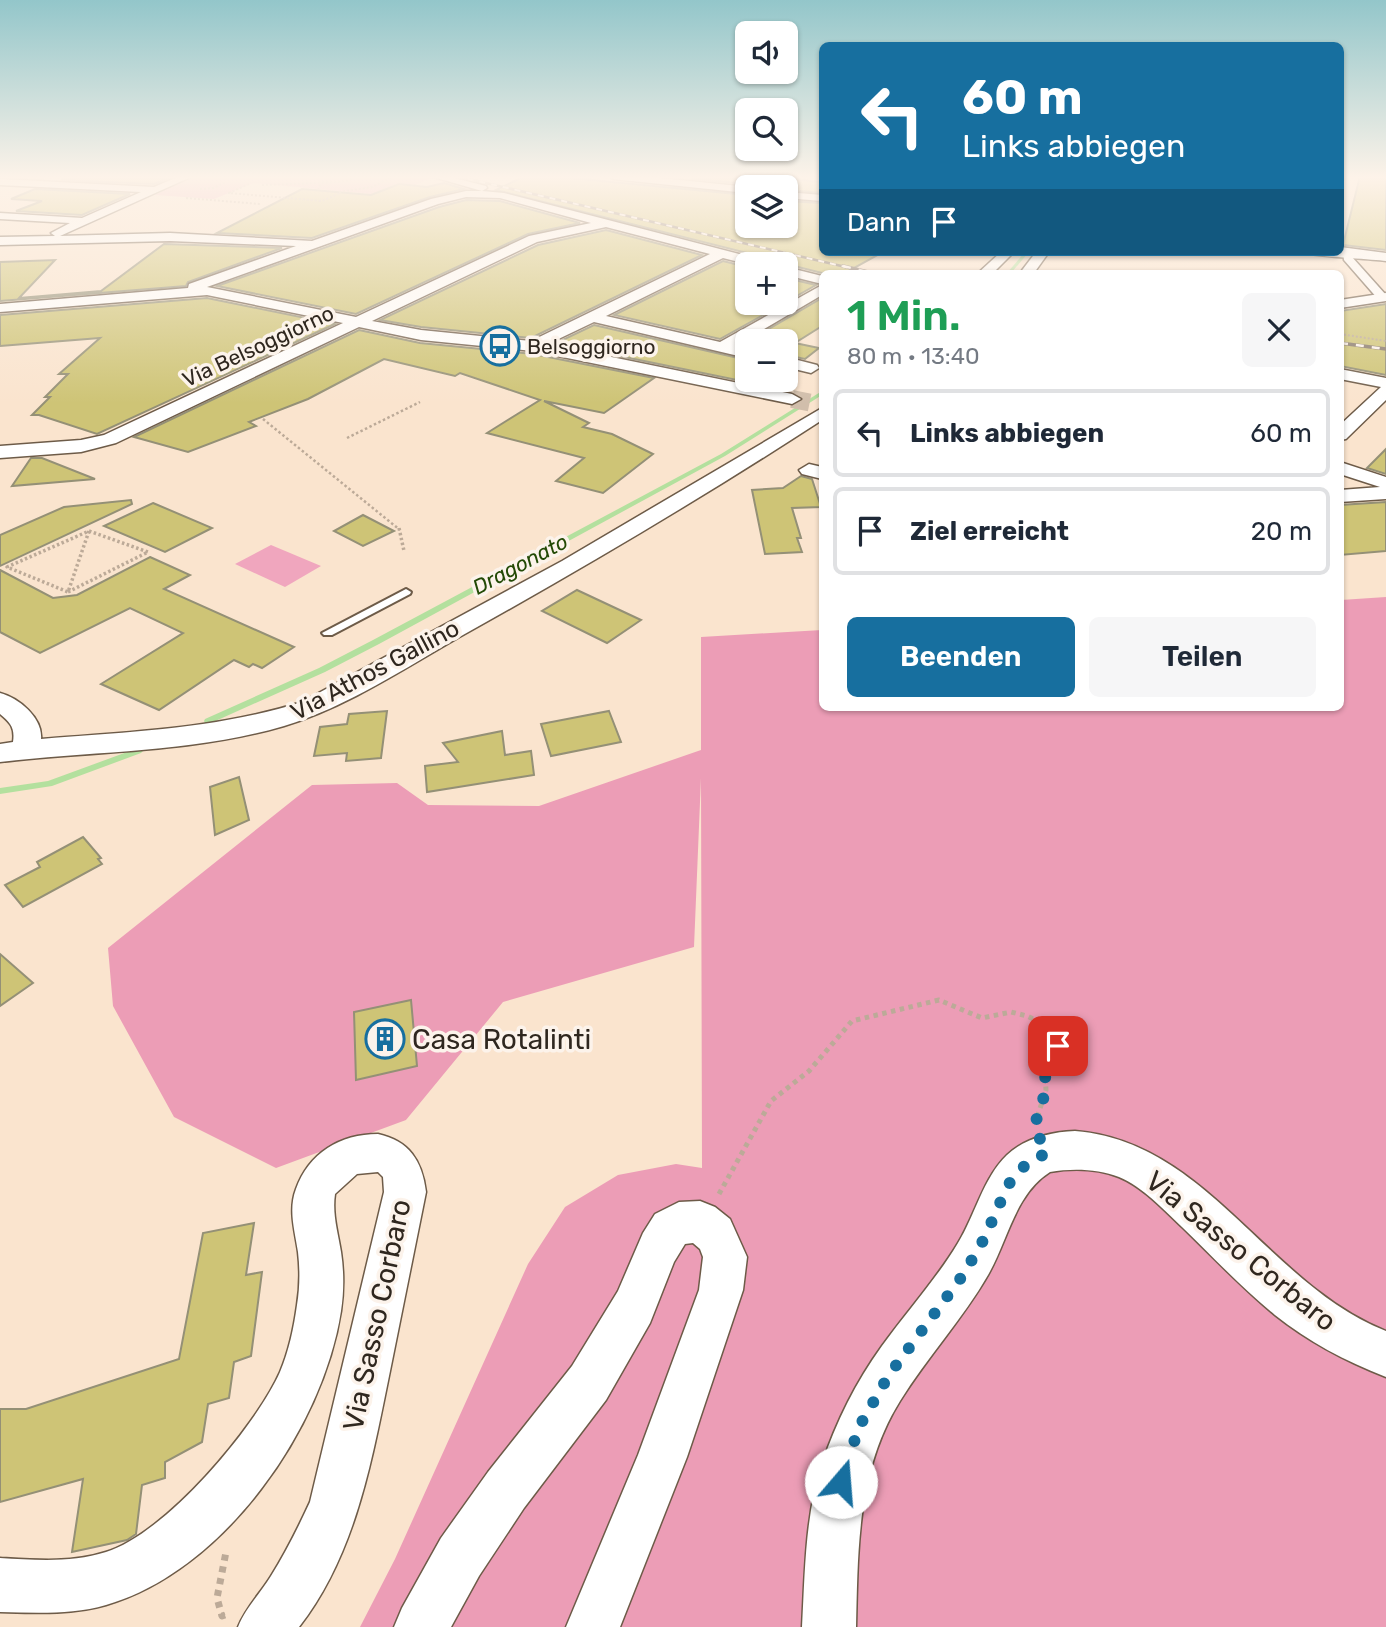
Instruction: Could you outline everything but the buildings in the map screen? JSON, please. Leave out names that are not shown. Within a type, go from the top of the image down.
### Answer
[{"type":"street","points":[[187,290],[292,252]]},
{"type":"street","name":"Via Belsoggiorno","points":[[0,452],[97,444],[506,252]]},
{"type":"street","points":[[713,252],[735,258]]},
{"type":"street","points":[[1344,252],[1386,257]]},
{"type":"street","points":[[533,346],[721,254]]},
{"type":"street","points":[[1344,254],[1384,297]]},
{"type":"street","points":[[988,270],[1004,256]]},
{"type":"street","points":[[1029,270],[1040,256]]},
{"type":"street","points":[[798,274],[819,279]]},
{"type":"street","points":[[0,308],[187,290],[230,294],[421,335],[533,346],[792,399]]},
{"type":"street","points":[[722,347],[819,291]]},
{"type":"street","points":[[1344,303],[1384,297]]},
{"type":"street","points":[[592,317],[735,350]]},
{"type":"street","points":[[798,365],[811,368]]},
{"type":"street","points":[[1344,375],[1386,383]]},
{"type":"street","points":[[1344,431],[1386,391]]},
{"type":"street","name":"Via Athos Gallino","points":[[12,752],[198,734],[278,720],[311,708],[688,496],[819,415]]},
{"type":"street","points":[[1344,469],[1386,483]]},
{"type":"street","points":[[1344,496],[1386,493]]},
{"type":"street","points":[[0,701],[28,725],[30,736],[12,752]]},
{"type":"street","name":"Via Sasso Corbaro","points":[[0,1585],[67,1585],[119,1574],[155,1555],[191,1526],[228,1488],[283,1415],[300,1381],[310,1349],[321,1285],[314,1216],[314,1198],[318,1184],[327,1172],[339,1163],[365,1153],[380,1153],[400,1165],[405,1192],[348,1455],[334,1507],[313,1554],[288,1598],[248,1619]]},
{"type":"street","points":[[829,1627],[833,1547],[841,1482],[859,1427],[889,1375],[963,1275],[984,1239],[1008,1185],[1027,1163],[1047,1153]]},
{"type":"street","name":"Via Sasso Corbaro","points":[[1047,1153],[1100,1153],[1127,1161],[1155,1176],[1286,1296],[1328,1327],[1370,1349],[1386,1354]]},
{"type":"street","points":[[421,1627],[460,1557],[506,1490],[589,1383],[634,1307],[663,1236],[679,1223],[700,1222],[708,1226],[721,1244],[724,1257],[721,1290],[663,1457],[593,1627]]},
{"type":"lane","points":[[328,634],[406,592]]},
{"type":"path","points":[[1344,335],[1386,341]]},
{"type":"path","points":[[347,438],[420,402]]},
{"type":"path","points":[[264,419],[399,527],[404,551]]},
{"type":"path","points":[[68,592],[89,531]]},
{"type":"path","points":[[89,531],[148,552],[68,592],[8,567],[89,531]]},
{"type":"path","points":[[708,1226],[719,1194],[771,1101],[809,1071],[852,1021],[939,1000],[982,1017],[1011,1012],[1044,1024],[1058,1046],[1044,1058],[1046,1090],[1034,1127],[1047,1153]]},
{"type":"path","points":[[214,1558],[226,1552],[218,1598],[222,1616],[248,1619]]},
{"type":"shaded area","points":[[271,545],[321,566],[285,587],[235,564]]},
{"type":"shaded area","points":[[1386,597],[1386,1627],[360,1627],[395,1559],[528,1264],[565,1207],[618,1175],[676,1164],[702,1168],[701,778],[694,947],[503,1002],[406,1120],[276,1168],[174,1117],[113,1006],[108,948],[312,785],[397,783],[428,805],[539,806],[701,750],[701,637],[819,630],[819,711],[1344,711],[1344,600]]},
{"type":"waterway","name":"Dragonato","points":[[1012,270],[1024,256]]},
{"type":"waterway","name":"Dragonato","points":[[208,721],[322,670],[376,642],[723,455],[819,395]]},
{"type":"waterway","name":"Dragonato","points":[[0,791],[49,784],[138,751]]},
{"type":"tunnel","points":[[792,399],[819,404]]},
{"type":"railway","points":[[781,252],[850,268]]},
{"type":"railway","points":[[843,266],[860,270]]},
{"type":"railway","points":[[1344,344],[1386,349]]},
{"type":"place","name":"Belsoggiorno","points":[[500,346]]},
{"type":"place","name":"Casa Rotalinti","points":[[385,1039]]},
{"type":"route","points":[[841,1482],[859,1427],[889,1375],[963,1275],[984,1239],[1008,1185],[1027,1163],[1047,1153],[1034,1127],[1046,1090],[1044,1058],[1058,1046]]}]
